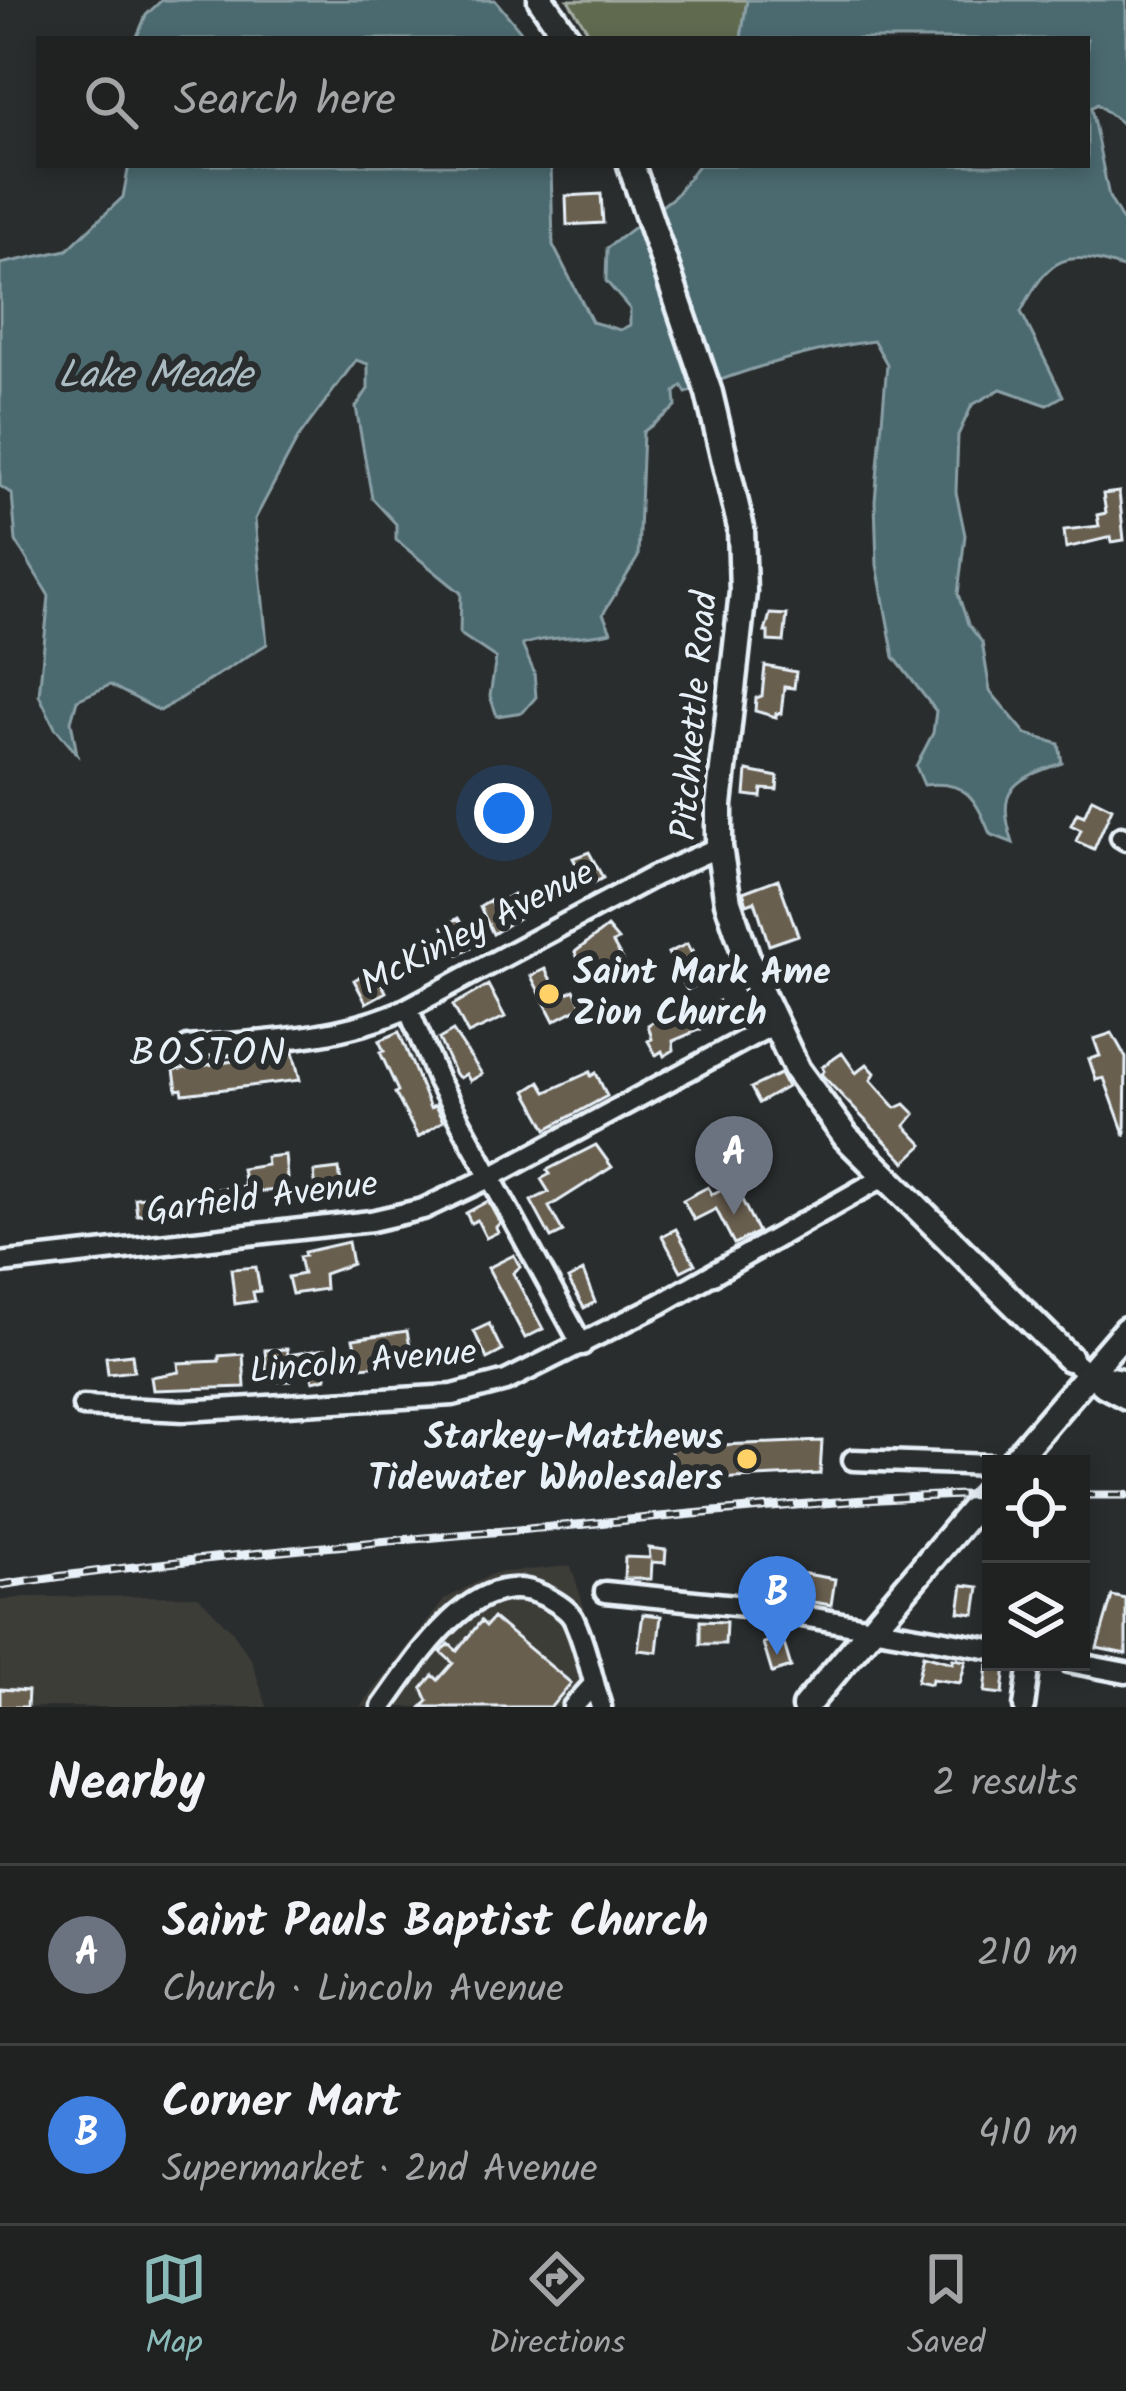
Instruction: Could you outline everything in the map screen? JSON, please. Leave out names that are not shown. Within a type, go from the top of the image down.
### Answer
[{"type":"main road","points":[[541,0],[566,36]]},
{"type":"main road","name":"Pitchkettle Road","points":[[632,168],[709,393],[735,496],[744,560],[719,805],[718,847],[728,902],[774,1024],[818,1101],[885,1177],[1079,1365]]},
{"type":"main road","points":[[1017,1455],[1079,1365],[1126,1330]]},
{"type":"main road","points":[[818,1702],[871,1630],[982,1499]]},
{"type":"street","name":"McKinley Avenue","points":[[188,1047],[334,1033],[409,1008],[654,876],[718,847]]},
{"type":"street","points":[[409,1008],[438,1081],[582,1345]]},
{"type":"street","name":"Garfield Avenue","points":[[0,1263],[371,1221],[422,1208],[490,1178],[774,1024]]},
{"type":"street","name":"Lincoln Avenue","points":[[83,1406],[184,1411],[453,1394],[506,1381],[582,1345],[885,1177]]},
{"type":"street","points":[[1079,1365],[1126,1380]]},
{"type":"street","points":[[1079,1365],[1103,1387],[1126,1399]]},
{"type":"street","points":[[853,1460],[982,1465]]},
{"type":"street","points":[[382,1707],[441,1627],[486,1596],[520,1588],[572,1615],[601,1707]]},
{"type":"street","points":[[604,1592],[745,1606],[982,1648]]},
{"type":"street","points":[[1090,1666],[1126,1673]]},
{"type":"street","points":[[1024,1707],[1029,1671]]},
{"type":"street","points":[[573,1707],[594,1684]]},
{"type":"shaded area","points":[[571,1566],[616,1707],[360,1707],[445,1599],[494,1573]]},
{"type":"shaded area","points":[[198,1596],[251,1659],[267,1707],[0,1707],[0,1601]]},
{"type":"green space","points":[[568,0],[747,0],[741,36],[591,36]]},
{"type":"water","points":[[162,0],[495,0],[525,36],[137,36],[146,15]]},
{"type":"water","name":"Lake Meade","points":[[747,0],[1126,0],[1126,127],[1097,104],[1091,108],[1109,197],[1126,227],[1126,269],[1088,259],[1051,268],[1021,312],[1063,396],[1047,405],[1001,389],[972,405],[958,435],[956,492],[965,535],[958,594],[968,624],[982,642],[990,691],[1026,734],[1059,744],[1062,763],[1030,775],[1012,789],[1006,811],[1013,843],[990,834],[967,794],[950,785],[924,785],[916,766],[933,733],[936,711],[894,657],[877,565],[875,501],[887,364],[874,341],[802,355],[686,393],[682,386],[675,392],[676,407],[643,432],[638,557],[603,614],[611,632],[522,645],[534,672],[536,697],[523,712],[497,716],[490,696],[496,658],[460,634],[461,593],[396,540],[396,524],[372,498],[356,407],[368,389],[368,364],[356,360],[298,438],[255,519],[267,644],[160,711],[110,685],[77,700],[71,721],[77,754],[55,728],[39,695],[49,596],[16,541],[12,494],[0,486],[0,264],[67,250],[123,197],[128,168],[551,168],[553,245],[592,322],[620,330],[630,325],[630,309],[606,281],[607,248],[675,196],[696,168],[1090,168],[1090,36],[741,36]]},
{"type":"building","points":[[601,194],[603,223],[567,225],[566,196]]},
{"type":"building","points":[[1119,492],[1124,540],[1112,542],[1111,537],[1066,548],[1064,530],[1099,526],[1097,515],[1106,513],[1103,494]]},
{"type":"building","points":[[770,614],[787,615],[784,642],[768,641],[765,632]]},
{"type":"building","points":[[765,666],[796,672],[794,688],[784,687],[781,714],[776,717],[755,711]]},
{"type":"building","points":[[747,771],[778,777],[777,790],[762,789],[761,797],[745,795]]},
{"type":"building","points":[[1092,798],[1112,808],[1094,849],[1076,841],[1081,830],[1071,825],[1077,813],[1084,816]]},
{"type":"building","points":[[589,852],[603,878],[588,886],[573,858]]},
{"type":"building","points":[[778,879],[798,935],[769,945],[755,901],[747,904],[743,892]]},
{"type":"building","points":[[513,894],[524,914],[493,934],[480,907]]},
{"type":"building","points":[[458,918],[474,946],[459,955],[443,927]]},
{"type":"building","points":[[607,927],[618,940],[613,943],[623,961],[612,968],[609,963],[584,971],[575,952]]},
{"type":"building","points":[[687,944],[706,980],[687,990],[668,953]]},
{"type":"building","points":[[374,969],[386,992],[366,1003],[354,980]]},
{"type":"building","name":"Saint Mark Ame Zion Church","points":[[545,969],[560,997],[574,990],[582,1006],[554,1021],[531,976]]},
{"type":"building","points":[[488,985],[505,1017],[468,1034],[453,1005]]},
{"type":"building","points":[[719,1001],[727,1018],[673,1041],[674,1050],[664,1056],[662,1051],[656,1055],[648,1041],[652,1039],[648,1025],[658,1019],[664,1025]]},
{"type":"building","points":[[453,1031],[482,1074],[470,1081],[466,1074],[460,1078],[455,1074],[439,1039]]},
{"type":"building","points":[[399,1032],[430,1108],[435,1106],[443,1121],[418,1137],[380,1052],[384,1051],[379,1041]]},
{"type":"building","points":[[1112,1033],[1126,1058],[1125,1136],[1104,1078],[1096,1080],[1089,1059],[1100,1056],[1094,1039]]},
{"type":"building","points":[[293,1052],[300,1080],[183,1094],[182,1089],[177,1090],[174,1070]]},
{"type":"building","points":[[842,1053],[856,1073],[867,1064],[875,1073],[871,1080],[896,1108],[905,1104],[915,1114],[905,1126],[923,1145],[905,1162],[821,1074],[822,1067]]},
{"type":"building","points":[[590,1072],[591,1076],[596,1073],[607,1096],[547,1129],[526,1091],[540,1082],[546,1092]]},
{"type":"building","points":[[780,1074],[787,1087],[759,1103],[751,1088]]},
{"type":"building","points":[[596,1145],[612,1167],[549,1207],[563,1232],[551,1238],[531,1201],[549,1192],[541,1179],[550,1174],[547,1170]]},
{"type":"building","points":[[285,1155],[288,1189],[257,1192],[258,1201],[242,1203],[242,1199],[137,1215],[135,1198],[245,1186],[242,1169],[267,1165],[266,1157]]},
{"type":"building","points":[[339,1169],[342,1192],[316,1194],[314,1172]]},
{"type":"building","points":[[730,1185],[758,1232],[734,1244],[716,1209],[694,1220],[683,1200],[708,1187],[712,1194]]},
{"type":"building","points":[[488,1201],[500,1223],[498,1232],[486,1238],[477,1220],[471,1223],[466,1213]]},
{"type":"building","points":[[676,1229],[695,1264],[681,1271],[662,1236]]},
{"type":"building","points":[[348,1242],[352,1264],[324,1274],[325,1289],[292,1294],[288,1277],[303,1274],[299,1257],[304,1252]]},
{"type":"building","points":[[514,1255],[520,1267],[513,1273],[543,1329],[525,1338],[488,1268]]},
{"type":"building","points":[[256,1267],[260,1291],[253,1292],[255,1301],[235,1304],[231,1269]]},
{"type":"building","points":[[583,1271],[595,1302],[584,1308],[568,1279]]},
{"type":"building","points":[[489,1324],[502,1351],[487,1359],[474,1331]]},
{"type":"building","points":[[407,1331],[413,1362],[361,1367],[353,1339]]},
{"type":"building","points":[[287,1349],[288,1355],[325,1349],[326,1378],[313,1381],[311,1373],[289,1376],[290,1381],[267,1382],[265,1350]]},
{"type":"building","points":[[132,1354],[134,1371],[108,1374],[106,1357]]},
{"type":"building","points":[[243,1354],[245,1387],[153,1390],[151,1377],[179,1372],[178,1363],[219,1361],[219,1356]]},
{"type":"building","name":"Starkey-Matthews Tidewater Wholesalers","points":[[822,1441],[820,1474],[672,1481],[670,1447]]},
{"type":"building","points":[[649,1548],[666,1550],[665,1563],[652,1562],[651,1579],[624,1579],[625,1557],[650,1558]]},
{"type":"building","points":[[794,1572],[835,1579],[831,1605],[789,1598]]},
{"type":"building","points":[[963,1585],[979,1587],[975,1614],[959,1612]]},
{"type":"building","points":[[1112,1596],[1126,1599],[1126,1654],[1097,1648]]},
{"type":"building","points":[[643,1614],[661,1616],[657,1652],[638,1650]]},
{"type":"building","points":[[493,1618],[571,1683],[551,1707],[422,1707],[428,1701],[422,1688],[433,1675],[438,1680],[453,1663],[441,1652],[449,1644],[457,1651],[481,1621],[486,1626]]},
{"type":"building","points":[[700,1621],[726,1622],[725,1644],[700,1644]]},
{"type":"building","points":[[782,1637],[791,1667],[772,1673],[763,1643]]},
{"type":"building","points":[[923,1655],[953,1663],[953,1659],[966,1661],[960,1683],[917,1681]]},
{"type":"building","points":[[987,1671],[1005,1671],[1003,1694],[985,1692]]},
{"type":"building","points":[[0,1689],[28,1691],[27,1707],[0,1707]]},
{"type":"railway","points":[[0,1585],[352,1544],[982,1494]]},
{"type":"railway","points":[[1090,1495],[1126,1495]]},
{"type":"place","name":"Saint Mark Ame Zion Church","points":[[549,994]]},
{"type":"place","name":"Saint Pauls Baptist Church","points":[[734,1215]]},
{"type":"place","name":"Starkey-Matthews Tidewater Wholesalers","points":[[747,1459]]},
{"type":"place","name":"Corner Mart","points":[[777,1655]]},
{"type":"district","name":"BOSTON","points":[[209,1055]]}]
